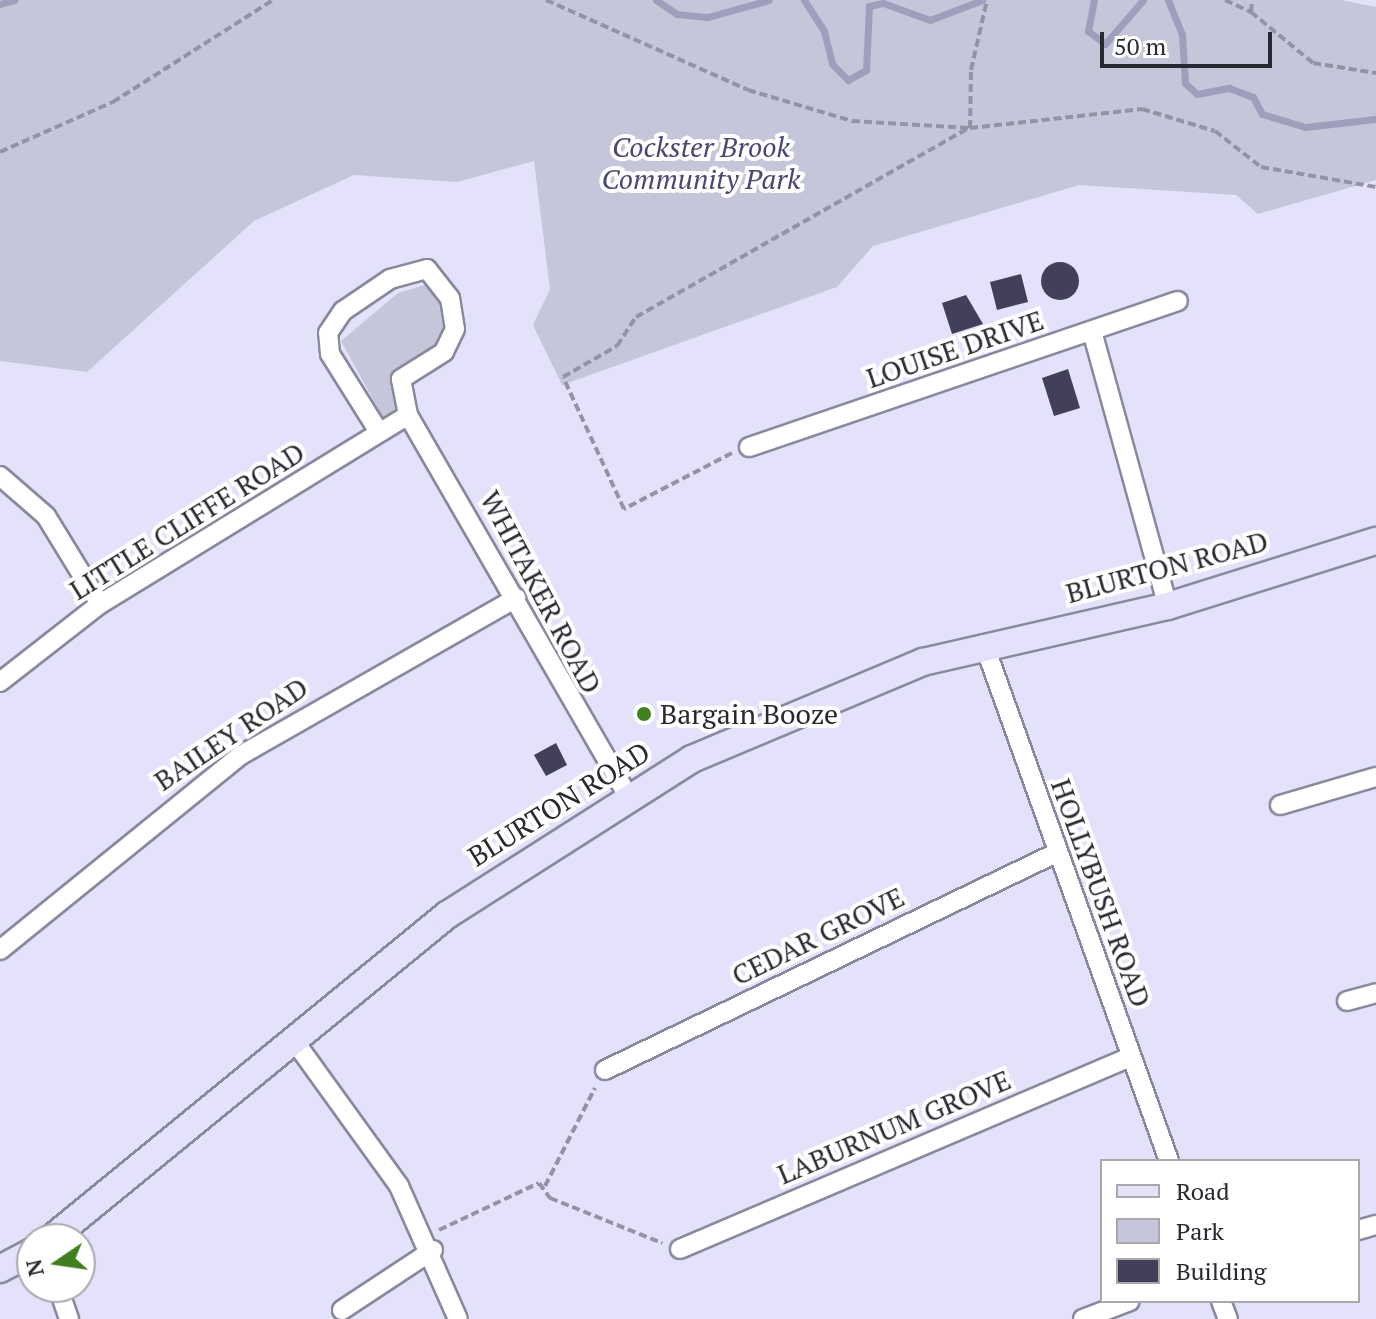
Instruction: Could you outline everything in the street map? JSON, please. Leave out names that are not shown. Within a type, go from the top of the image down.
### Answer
[{"type":"street","points":[[379,432],[330,354],[328,333],[343,311],[390,279],[427,269],[450,298],[455,329],[444,352],[401,379],[408,415]]},
{"type":"street","name":"LOUISE DRIVE","points":[[749,447],[1178,301]]},
{"type":"street","points":[[1092,331],[1168,606]]},
{"type":"street","name":"LITTLE CLIFFE ROAD","points":[[0,682],[100,604],[268,507],[408,415]]},
{"type":"street","name":"WHITAKER ROAD","points":[[408,415],[627,794]]},
{"type":"street","points":[[0,476],[46,516],[100,604]]},
{"type":"street","name":"BLURTON ROAD","points":[[70,1223],[447,915],[627,794],[756,729],[984,644],[1168,606],[1376,541]]},
{"type":"street","name":"BAILEY ROAD","points":[[0,950],[241,755],[516,598]]},
{"type":"street","name":"HOLLYBUSH ROAD","points":[[984,644],[1056,853],[1168,1159]]},
{"type":"street","points":[[1280,805],[1376,777]]},
{"type":"street","name":"CEDAR GROVE","points":[[605,1070],[1056,853]]},
{"type":"street","points":[[1347,1001],[1376,993]]},
{"type":"street","points":[[293,1039],[360,1125],[429,1243],[458,1319]]},
{"type":"street","name":"LABURNUM GROVE","points":[[680,1249],[1130,1057]]},
{"type":"street","points":[[342,1310],[429,1243]]},
{"type":"street","points":[[1083,1319],[1125,1303]]},
{"type":"path","points":[[0,152],[113,102],[273,0]]},
{"type":"path","points":[[546,0],[748,90],[852,121],[970,128],[1142,109],[1215,131],[1261,167],[1376,187]]},
{"type":"path","points":[[1225,0],[1251,12],[1313,63],[1376,73]]},
{"type":"path","points":[[1251,12],[1252,0]]},
{"type":"path","points":[[970,128],[971,70],[987,2]]},
{"type":"path","points":[[749,447],[624,509],[563,377],[617,346],[636,317],[970,128]]},
{"type":"path","points":[[429,1243],[545,1186],[605,1070]]},
{"type":"path","points":[[545,1186],[550,1198],[680,1249]]},
{"type":"green space","name":"Cockster Brook Community Park","points":[[0,0],[1341,0],[1376,7],[1376,180],[1258,214],[1236,195],[1079,185],[873,246],[837,287],[562,385],[533,325],[550,289],[534,161],[457,182],[354,175],[254,221],[87,372],[0,361]]},
{"type":"green space","points":[[428,284],[445,307],[446,343],[395,380],[401,411],[386,423],[341,341],[398,293]]},
{"type":"building","points":[[1060,262],[1073,268],[1079,281],[1073,294],[1060,300],[1047,294],[1041,281],[1047,268]]},
{"type":"building","points":[[1021,274],[1028,302],[997,310],[990,282]]},
{"type":"building","points":[[966,295],[983,324],[952,334],[942,303]]},
{"type":"building","points":[[1068,369],[1080,408],[1054,416],[1042,378]]},
{"type":"building","points":[[556,743],[567,765],[546,776],[534,755]]},
{"type":"waterway","points":[[0,4],[14,0]]},
{"type":"waterway","points":[[656,0],[677,14],[708,17],[769,0]]},
{"type":"waterway","points":[[804,0],[824,31],[832,64],[848,80],[866,70],[869,6],[883,3],[930,20],[982,0]]},
{"type":"waterway","points":[[1094,0],[1088,31],[1105,44],[1143,0]]},
{"type":"waterway","points":[[1168,0],[1182,34],[1185,83],[1197,94],[1229,88],[1253,97],[1262,114],[1305,127],[1376,119]]},
{"type":"place","name":"Bargain Booze","points":[[644,714]]}]
